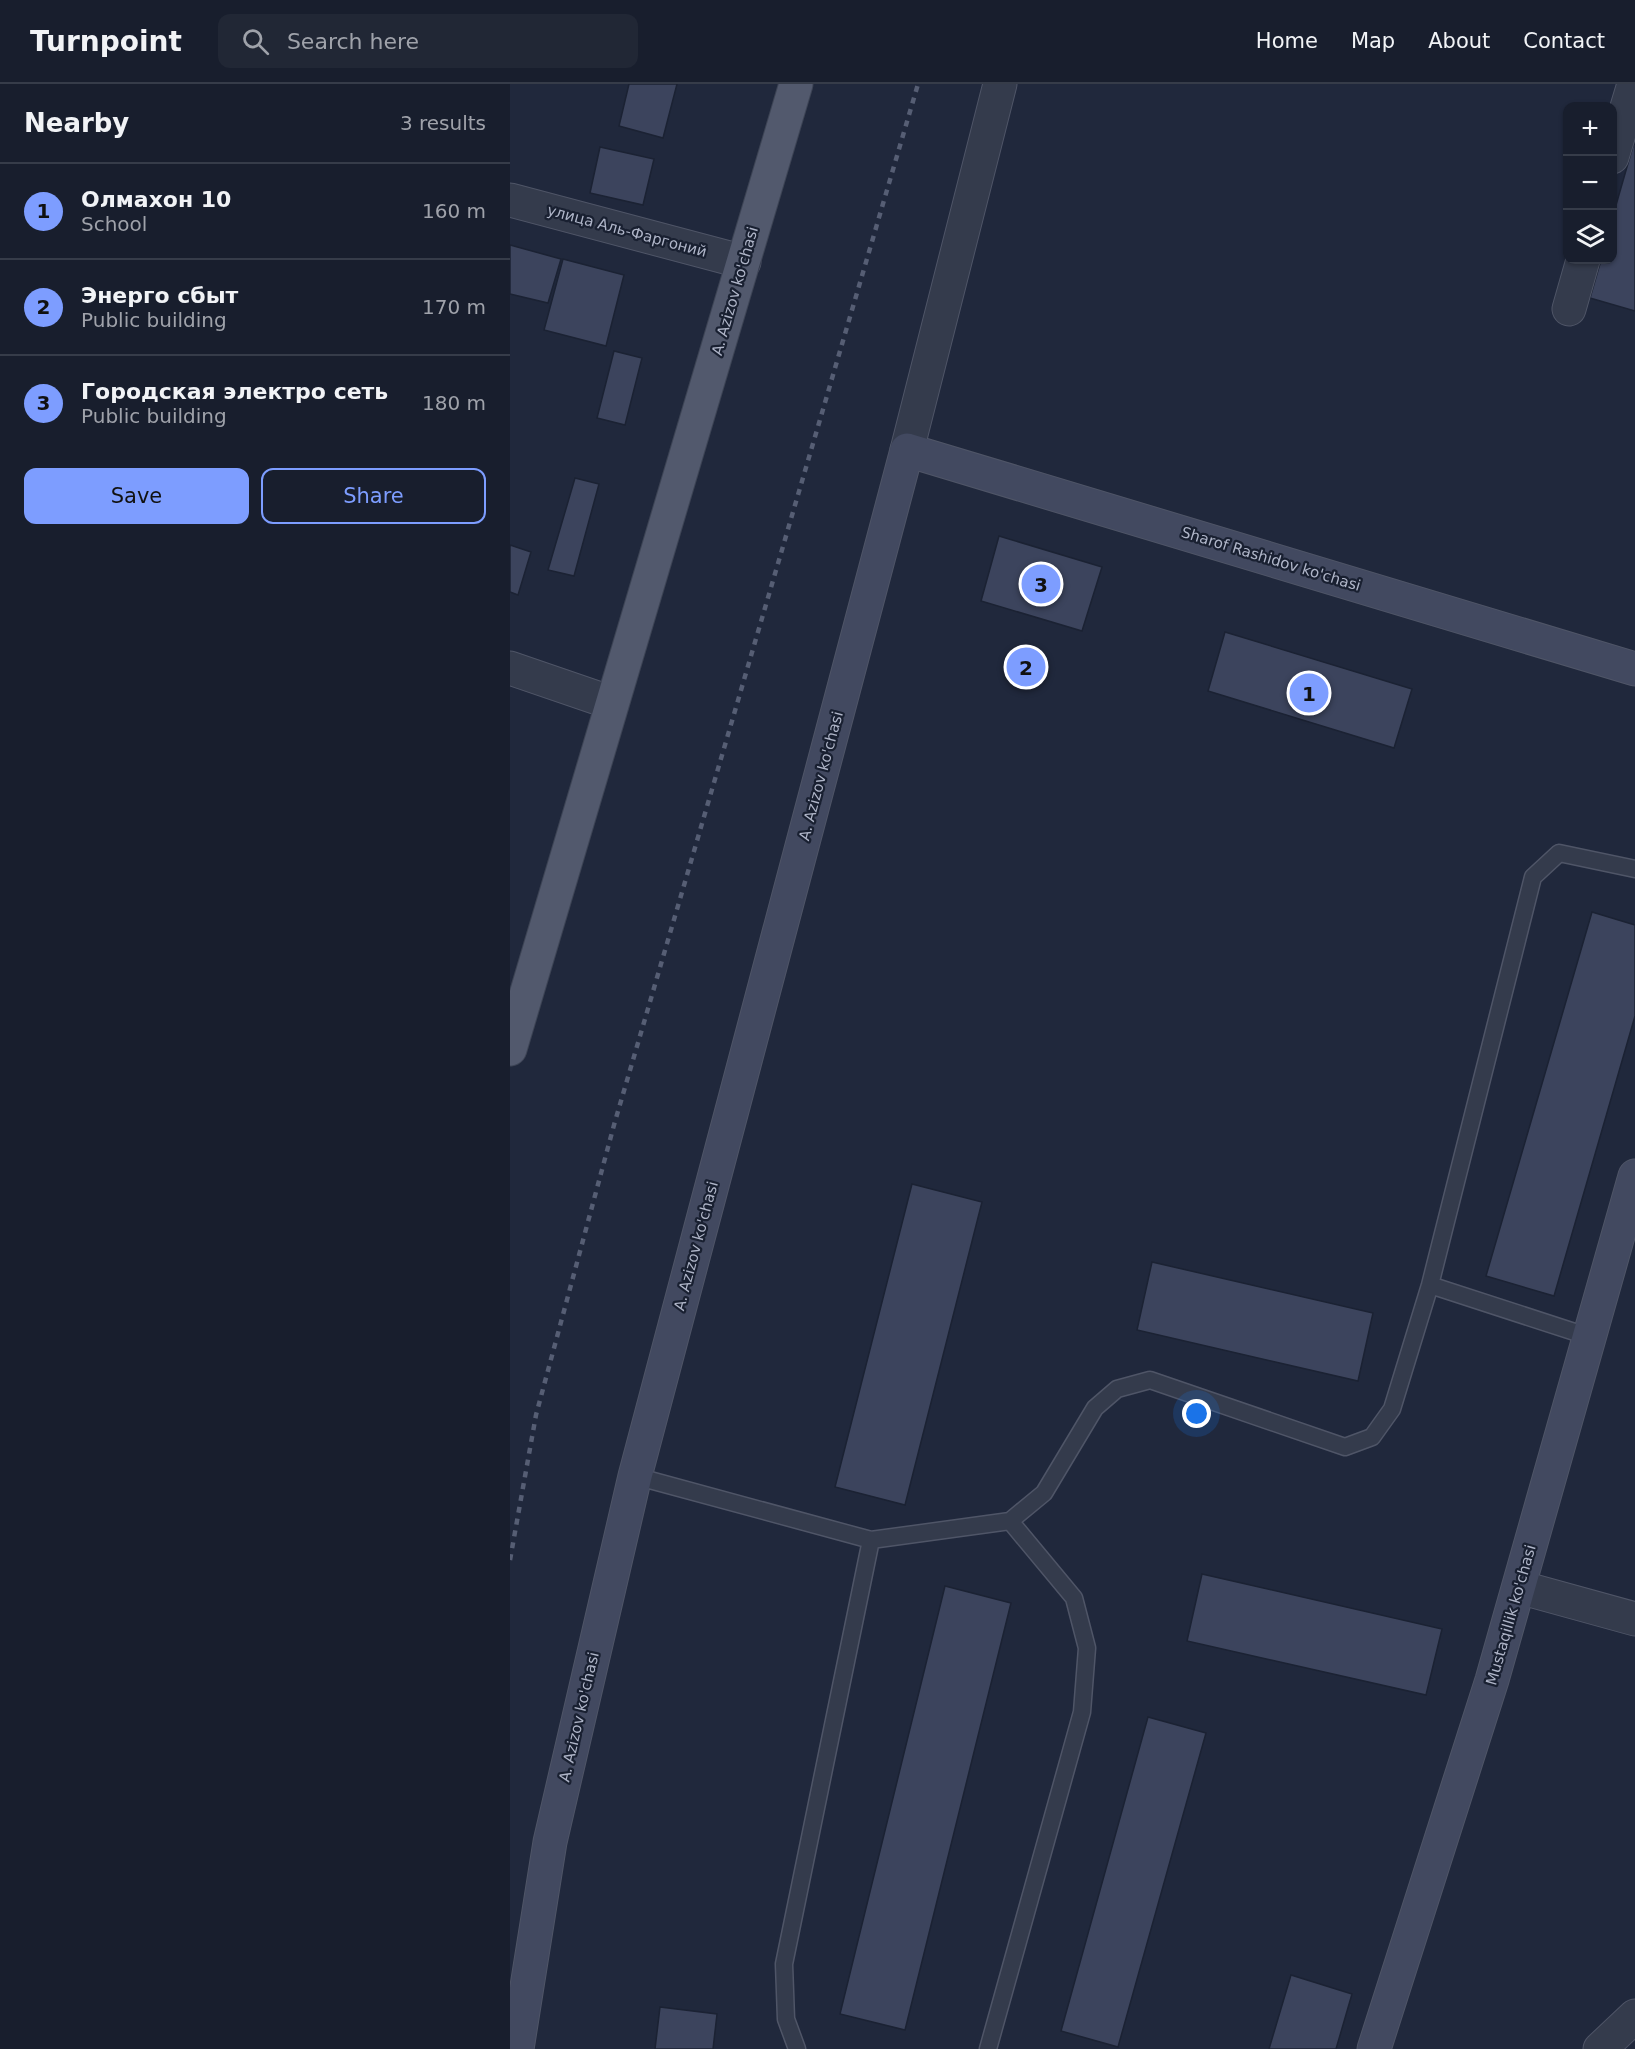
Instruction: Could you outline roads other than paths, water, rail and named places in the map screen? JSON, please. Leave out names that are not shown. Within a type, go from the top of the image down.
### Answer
[{"type":"main road","name":"A. Azizov ko'chasi","points":[[510,1046],[796,84]]},
{"type":"street","points":[[907,450],[1000,84]]},
{"type":"street","points":[[1612,156],[1634,84]]},
{"type":"street","name":"улица Аль-Фаргоний","points":[[510,200],[744,262]]},
{"type":"street","points":[[1569,309],[1582,264]]},
{"type":"street","name":"Sharof Rashidov ko'chasi","points":[[907,450],[1635,669]]},
{"type":"street","name":"A. Azizov ko'chasi","points":[[517,2049],[550,1842],[636,1476],[907,450]]},
{"type":"street","points":[[510,668],[612,704]]},
{"type":"street","name":"Mustaqillik ko'chasi","points":[[1374,2049],[1492,1680],[1635,1176]]},
{"type":"street","points":[[1519,1587],[1635,1619]]},
{"type":"street","points":[[1600,2049],[1635,2016]]},
{"type":"lane","points":[[636,1476],[871,1540],[1010,1521],[1044,1493],[1095,1408],[1117,1389],[1150,1380],[1345,1448],[1372,1437],[1392,1409],[1430,1286],[1533,877],[1559,853],[1635,869]]},
{"type":"lane","points":[[1430,1286],[1590,1337]]},
{"type":"lane","points":[[988,2049],[1082,1712],[1087,1648],[1074,1598],[1010,1521]]},
{"type":"lane","points":[[797,2049],[786,2019],[784,1964],[871,1540]]},
{"type":"railway","points":[[510,1560],[536,1415],[614,1125],[918,84]]},
{"type":"place","name":"Городская электро сеть","points":[[1041,584]]},
{"type":"place","name":"Энерго сбыт","points":[[1026,667]]},
{"type":"place","name":"Олмахон 10","points":[[1309,693]]}]
